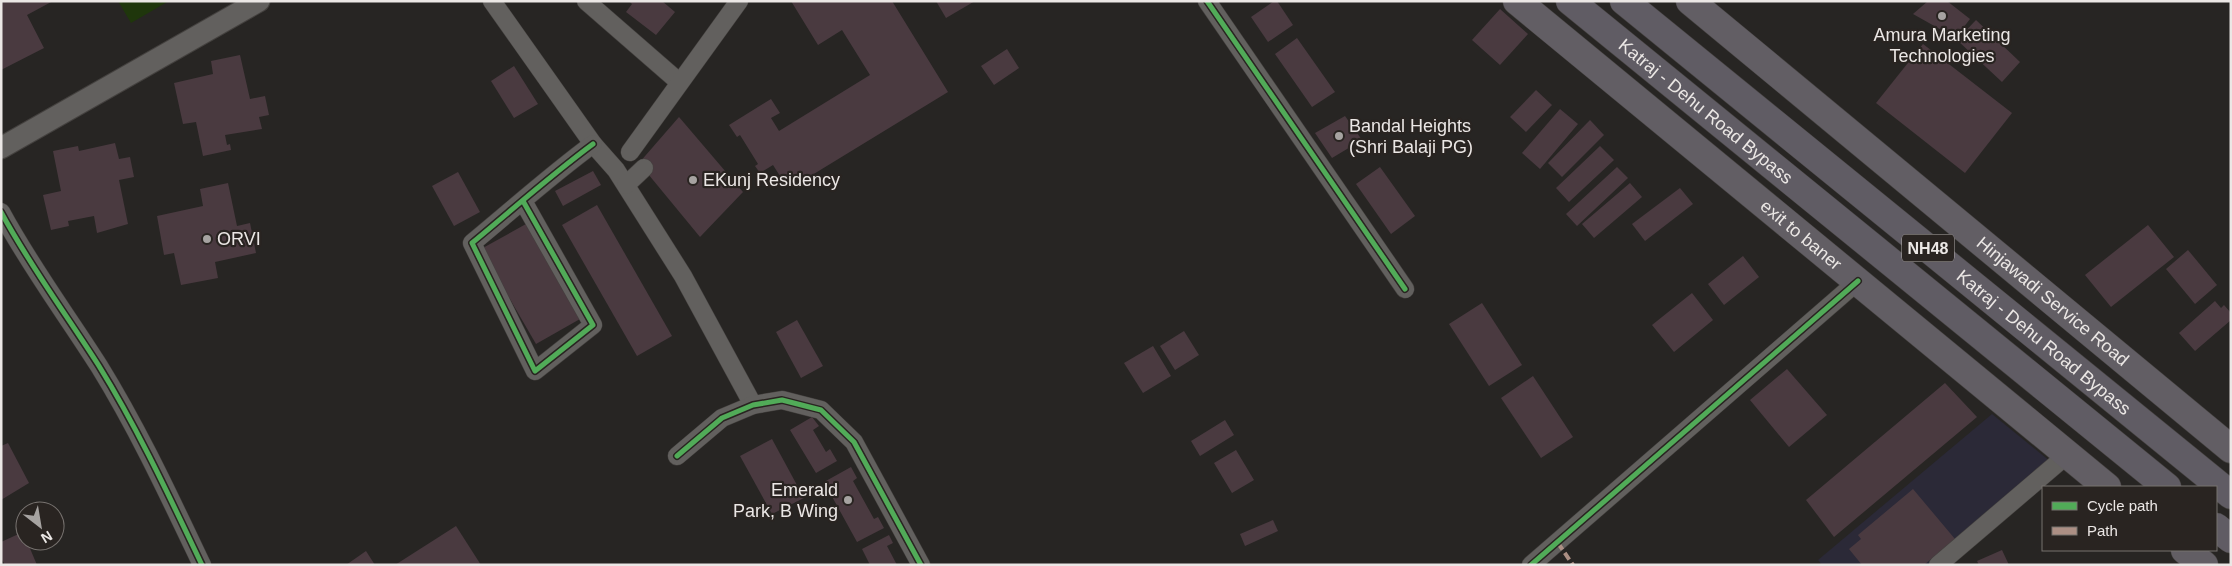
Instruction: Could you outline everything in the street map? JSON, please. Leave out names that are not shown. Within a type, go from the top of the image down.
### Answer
[{"type":"highway","name":"Katraj - Dehu Road Bypass","points":[[1570,1],[2166,486]]},
{"type":"highway","name":"Katraj - Dehu Road Bypass","points":[[1624,1],[2231,495]]},
{"type":"highway","points":[[2217,528],[2231,539]]},
{"type":"main road","name":"exit to baner","points":[[1516,1],[2106,486]]},
{"type":"main road","name":"Hinjawadi Service Road","points":[[1690,1],[2231,449]]},
{"type":"main road","points":[[2186,551],[2204,565]]},
{"type":"street","points":[[1,148],[55,118],[231,8],[259,1]]},
{"type":"street","points":[[492,1],[593,144],[616,170],[626,185],[683,276],[754,405]]},
{"type":"street","points":[[586,1],[679,82]]},
{"type":"street","points":[[630,152],[679,82],[740,1]]},
{"type":"street","points":[[1207,1],[1405,289]]},
{"type":"street","points":[[524,201],[593,325],[534,371],[472,243],[524,201],[558,170],[593,144]]},
{"type":"street","points":[[626,185],[644,168]]},
{"type":"street","points":[[1,212],[19,246],[100,367],[158,474],[202,565]]},
{"type":"street","points":[[1530,565],[1858,282]]},
{"type":"street","points":[[677,456],[722,418],[754,405],[782,400],[821,410],[854,442],[921,565]]},
{"type":"street","points":[[1938,565],[2066,455]]},
{"type":"shaded area","points":[[1992,414],[2051,462],[1932,565],[1822,565],[1818,560]]},
{"type":"green space","points":[[118,1],[169,1],[131,23]]},
{"type":"building","points":[[1,1],[53,1],[27,15],[44,48],[1,70]]},
{"type":"building","points":[[629,1],[662,1],[675,12],[656,35],[626,12],[632,4]]},
{"type":"building","points":[[791,1],[892,1],[948,92],[799,183],[796,177],[785,184],[773,165],[760,173],[755,166],[758,164],[740,135],[737,137],[729,125],[771,99],[780,113],[771,118],[779,131],[870,75],[842,30],[818,45]]},
{"type":"building","points":[[936,1],[975,1],[946,18]]},
{"type":"building","points":[[1274,1],[1277,1],[1293,25],[1268,42],[1251,17]]},
{"type":"building","name":"Amura Marketing Technologies","points":[[1928,1],[1947,1],[1970,19],[1960,32],[1945,32],[1913,14]]},
{"type":"building","points":[[1500,9],[1528,34],[1500,65],[1472,40]]},
{"type":"building","points":[[1976,20],[2020,62],[2002,82],[1957,40]]},
{"type":"building","points":[[1297,38],[1335,92],[1312,107],[1275,54]]},
{"type":"building","points":[[1923,44],[2012,113],[1965,173],[1876,103]]},
{"type":"building","points":[[1007,49],[1019,68],[994,85],[981,66]]},
{"type":"building","points":[[240,55],[250,99],[265,96],[269,115],[259,117],[262,129],[225,135],[227,145],[230,144],[231,150],[203,156],[196,122],[183,124],[174,83],[213,74],[211,61]]},
{"type":"building","points":[[514,66],[538,104],[514,118],[491,81]]},
{"type":"building","points":[[1536,90],[1552,105],[1526,132],[1510,117]]},
{"type":"building","points":[[1560,109],[1578,124],[1540,169],[1522,153]]},
{"type":"building","name":"Bandal Heights (Shri Balaji PG)","points":[[1345,116],[1362,140],[1332,158],[1315,133]]},
{"type":"building","name":"EKunj Residency","points":[[679,117],[743,192],[700,237],[639,163]]},
{"type":"building","points":[[1590,120],[1604,135],[1562,177],[1548,163]]},
{"type":"building","points":[[115,143],[119,159],[130,157],[134,177],[119,180],[128,224],[97,233],[94,216],[68,221],[69,226],[51,230],[43,195],[61,191],[53,151],[78,146],[79,151]]},
{"type":"building","points":[[1600,146],[1614,160],[1569,202],[1556,188]]},
{"type":"building","points":[[1380,167],[1415,216],[1391,234],[1356,184]]},
{"type":"building","points":[[1617,167],[1628,178],[1577,226],[1566,214]]},
{"type":"building","points":[[593,171],[601,185],[563,206],[555,191]]},
{"type":"building","points":[[458,172],[480,212],[454,226],[432,186]]},
{"type":"building","name":"ORVI","points":[[228,183],[237,226],[250,223],[256,253],[215,262],[218,278],[181,285],[174,253],[164,255],[157,216],[203,206],[200,189]]},
{"type":"building","points":[[1630,183],[1642,197],[1594,238],[1582,224]]},
{"type":"building","points":[[1680,188],[1693,204],[1645,241],[1632,224]]},
{"type":"building","points":[[597,205],[672,336],[637,356],[562,225]]},
{"type":"building","points":[[526,224],[580,319],[536,344],[481,249]]},
{"type":"building","points":[[2148,225],[2174,257],[2111,307],[2085,275]]},
{"type":"building","points":[[2188,250],[2217,285],[2195,304],[2166,269]]},
{"type":"building","points":[[1743,256],[1759,277],[1724,305],[1708,284]]},
{"type":"building","points":[[1692,293],[1713,320],[1674,352],[1652,325]]},
{"type":"building","points":[[2215,301],[2221,308],[2224,305],[2231,313],[2231,320],[2195,351],[2179,333]]},
{"type":"building","points":[[1482,303],[1522,365],[1489,386],[1449,324]]},
{"type":"building","points":[[797,320],[823,366],[801,378],[776,332]]},
{"type":"building","points":[[1184,331],[1199,355],[1175,370],[1160,346]]},
{"type":"building","points":[[1153,346],[1171,376],[1143,393],[1124,363]]},
{"type":"building","points":[[1787,369],[1827,415],[1789,447],[1750,400]]},
{"type":"building","points":[[1533,376],[1573,437],[1541,458],[1501,398]]},
{"type":"building","points":[[1945,383],[1977,417],[1834,537],[1806,500]]},
{"type":"building","points":[[812,417],[819,426],[813,430],[826,452],[830,449],[837,461],[816,473],[790,430]]},
{"type":"building","points":[[1225,420],[1234,435],[1200,456],[1191,441]]},
{"type":"building","points":[[772,439],[804,498],[772,514],[740,456]]},
{"type":"building","points":[[8,443],[29,483],[1,500],[1,446]]},
{"type":"building","points":[[1236,450],[1254,480],[1232,493],[1214,463]]},
{"type":"building","name":"Emerald Park, B Wing","points":[[851,467],[857,478],[853,481],[874,519],[878,517],[884,528],[857,542],[824,482]]},
{"type":"building","points":[[1913,489],[1955,539],[1924,565],[1862,565],[1849,549],[1861,539],[1858,535]]},
{"type":"building","points":[[1273,520],[1278,531],[1245,546],[1240,534]]},
{"type":"building","points":[[456,526],[481,565],[395,565]]},
{"type":"building","points":[[889,535],[893,543],[887,546],[897,565],[870,565],[862,549]]},
{"type":"building","points":[[15,536],[15,551],[31,551],[37,565],[5,565],[1,558],[1,542]]},
{"type":"building","points":[[2002,550],[2009,565],[1979,565],[1977,561]]},
{"type":"building","points":[[366,551],[375,565],[346,565]]},
{"type":"marked path","points":[[1558,543],[1573,565]]},
{"type":"cycle path","points":[[1207,1],[1405,289]]},
{"type":"cycle path","points":[[523,201],[593,325],[535,371],[472,243],[547,180],[593,144]]},
{"type":"cycle path","points":[[1,212],[24,252],[99,366],[127,414],[202,565]]},
{"type":"cycle path","points":[[1531,565],[1858,281]]},
{"type":"cycle path","points":[[677,456],[722,418],[753,405],[782,400],[821,410],[854,442],[921,565]]},
{"type":"place","name":"Amura Marketing Technologies","points":[[1942,16]]},
{"type":"place","name":"Bandal Heights (Shri Balaji PG)","points":[[1339,136]]},
{"type":"place","name":"EKunj Residency","points":[[693,180]]},
{"type":"place","name":"ORVI","points":[[207,239]]},
{"type":"place","name":"Emerald Park, B Wing","points":[[848,500]]}]
